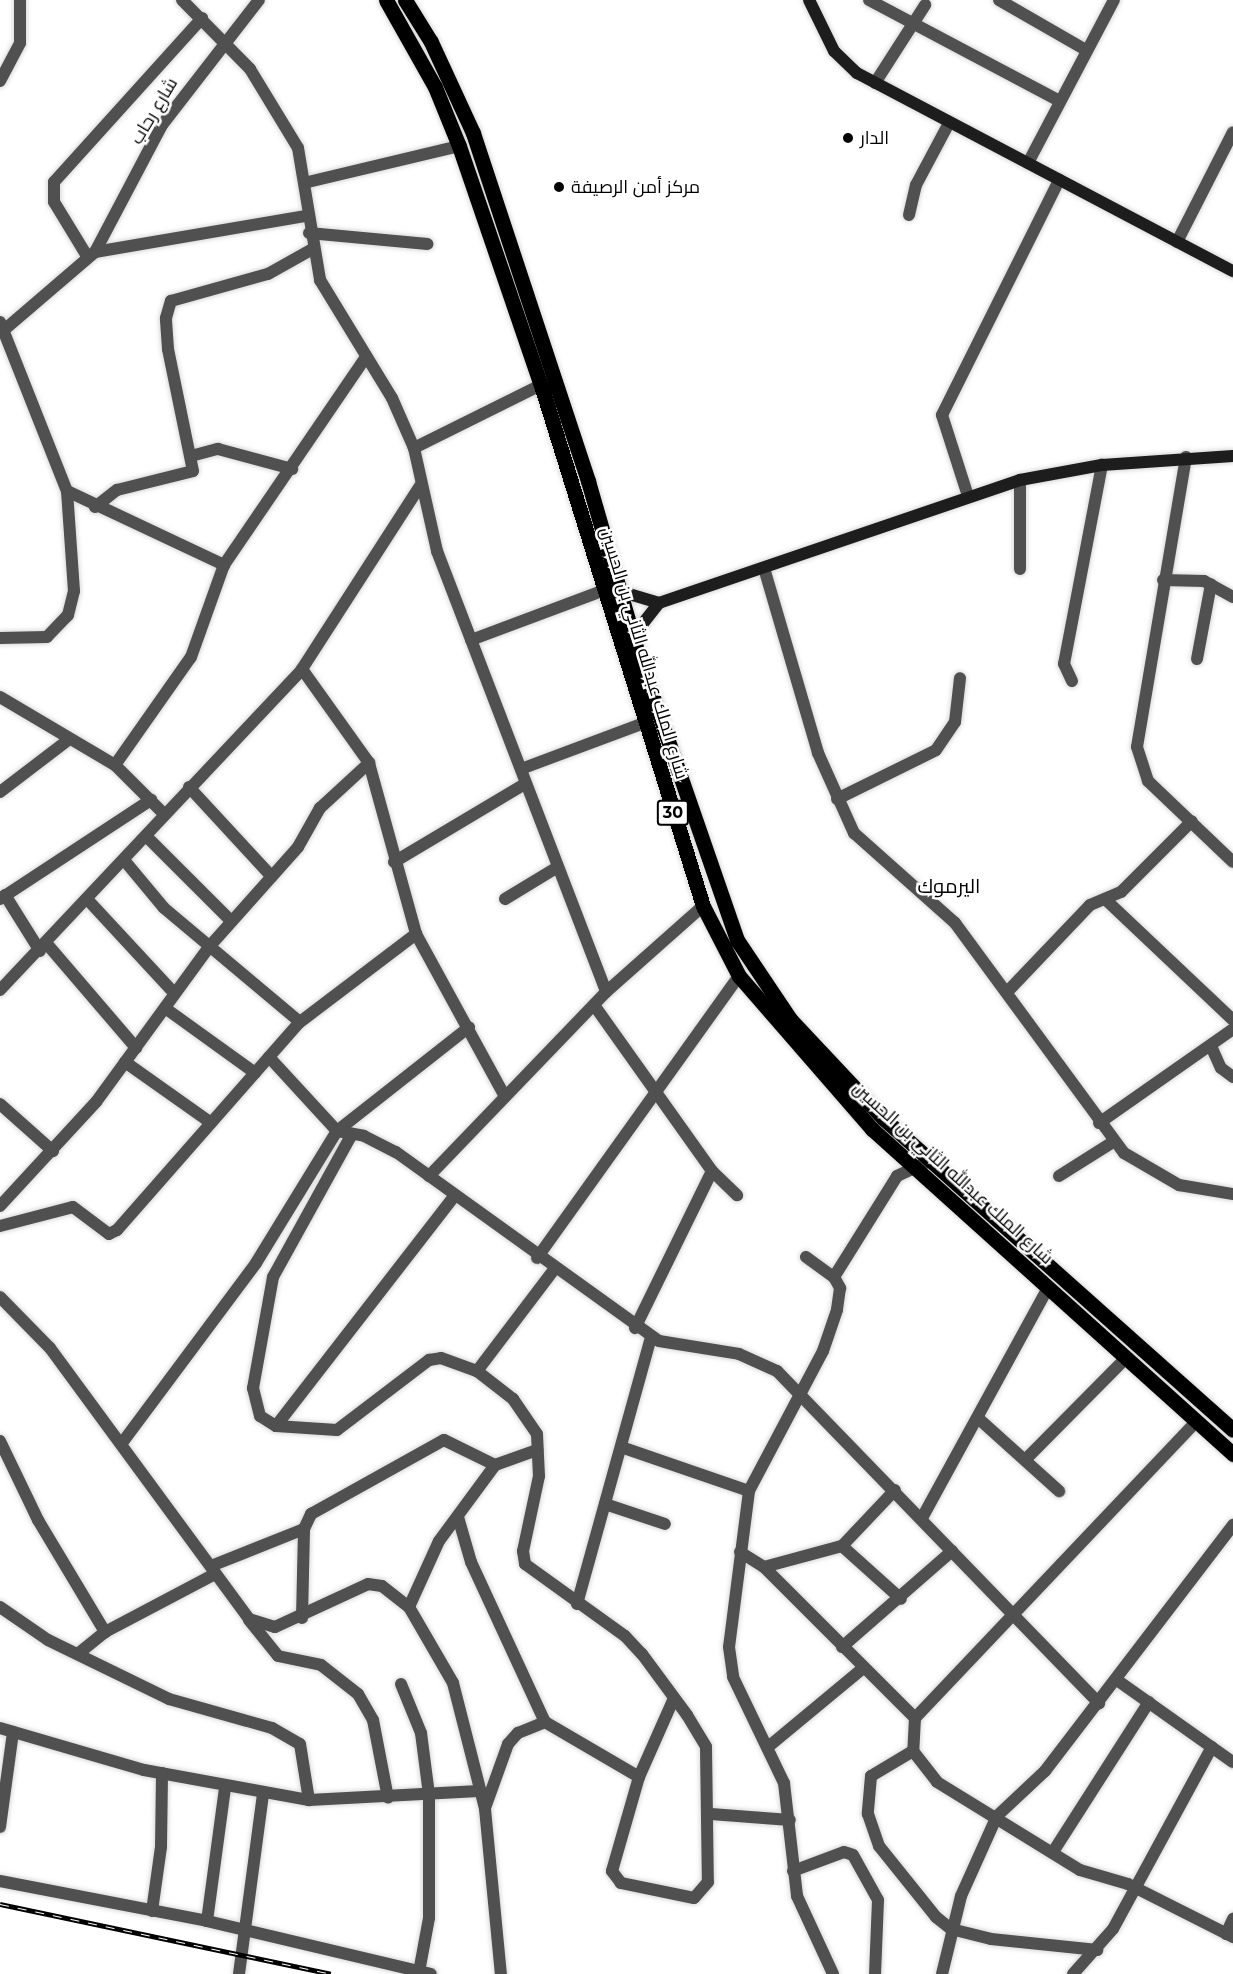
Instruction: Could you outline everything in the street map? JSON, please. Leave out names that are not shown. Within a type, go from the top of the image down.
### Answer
[{"type":"main road","name":"شارع الملك عبدالله الثاني بن الحسين","points":[[386,0],[435,87],[459,146],[541,385],[580,483]]},
{"type":"main road","name":"شارع الملك عبدالله الثاني بن الحسين","points":[[405,0],[454,87],[496,204],[612,591],[644,723],[704,906],[739,976],[836,1093],[916,1169],[1049,1286],[1233,1454]]},
{"type":"main road","points":[[481,210],[496,204]]},
{"type":"main road","name":"شارع الملك عبدالله الثاني بن الحسين","points":[[612,591],[633,636],[737,940],[808,1040],[931,1160],[1233,1430]]},
{"type":"street","points":[[0,81],[20,43],[20,0]]},
{"type":"street","points":[[182,0],[225,39],[291,135],[308,182],[306,216],[311,250],[335,309],[366,357],[414,447],[420,486],[436,550],[521,770],[556,868],[606,992]]},
{"type":"street","name":"شارع رحاب","points":[[91,254],[162,125],[225,39],[259,0]]},
{"type":"street","points":[[809,0],[834,51],[875,83],[1233,271]]},
{"type":"street","points":[[869,0],[912,19],[1060,101]]},
{"type":"street","points":[[999,0],[1086,50]]},
{"type":"street","points":[[1028,163],[1114,0]]},
{"type":"street","points":[[875,83],[912,19],[925,5]]},
{"type":"street","points":[[91,254],[54,202],[54,182],[202,18]]},
{"type":"street","points":[[909,215],[916,185],[949,123]]},
{"type":"street","points":[[1177,242],[1233,132]]},
{"type":"street","points":[[308,182],[459,146]]},
{"type":"street","points":[[968,496],[942,415],[1059,180]]},
{"type":"street","points":[[0,638],[47,637],[68,615],[74,578],[67,491],[2,326],[91,254],[306,216]]},
{"type":"street","points":[[309,233],[427,244]]},
{"type":"street","points":[[94,507],[129,486],[188,476],[194,468],[168,349],[166,318],[171,301],[268,274],[311,250]]},
{"type":"street","points":[[115,765],[191,657],[224,565],[292,469],[366,357]]},
{"type":"street","points":[[414,447],[541,385]]},
{"type":"street","points":[[191,456],[218,449],[292,469]]},
{"type":"street","points":[[471,640],[612,591],[659,603],[1020,480],[1102,465],[1186,457],[1233,456]]},
{"type":"street","points":[[1186,457],[1163,580],[1137,747],[1148,781],[1233,862]]},
{"type":"street","points":[[1072,681],[1064,664],[1102,465]]},
{"type":"street","points":[[1020,480],[1020,568]]},
{"type":"street","points":[[0,990],[44,947],[189,787],[302,669],[420,486]]},
{"type":"street","points":[[67,491],[94,507],[224,565]]},
{"type":"street","points":[[764,568],[818,753],[854,833],[955,923],[1009,990],[1113,1142],[1164,1179],[1233,1194]]},
{"type":"street","points":[[1163,580],[1211,584],[1233,597]]},
{"type":"street","points":[[1197,659],[1211,584]]},
{"type":"street","points":[[633,636],[659,603]]},
{"type":"street","points":[[302,669],[369,763],[394,862],[416,934],[469,1027],[504,1095]]},
{"type":"street","points":[[837,799],[936,750],[955,723],[960,678]]},
{"type":"street","points":[[0,697],[67,741],[115,765],[164,814]]},
{"type":"street","points":[[521,770],[644,723]]},
{"type":"street","points":[[0,792],[67,741]]},
{"type":"street","points":[[0,1206],[53,1151],[125,1062],[209,947],[272,877],[320,808],[369,763]]},
{"type":"street","points":[[394,862],[525,784]]},
{"type":"street","points":[[189,787],[272,877]]},
{"type":"street","points":[[136,1048],[44,947],[3,897],[150,800]]},
{"type":"street","points":[[1009,990],[1090,905],[1121,892],[1192,821]]},
{"type":"street","points":[[146,836],[231,921]]},
{"type":"street","points":[[124,860],[164,908],[300,1022]]},
{"type":"street","points":[[505,899],[556,868]]},
{"type":"street","points":[[87,899],[174,993]]},
{"type":"street","points":[[1105,899],[1233,1020]]},
{"type":"street","points":[[429,1176],[504,1095],[606,992],[704,906]]},
{"type":"street","points":[[0,1226],[73,1207],[109,1234],[154,1192],[300,1022],[416,934]]},
{"type":"street","points":[[537,1258],[656,1087],[739,976]]},
{"type":"street","points":[[594,1005],[656,1087],[712,1171],[736,1195]]},
{"type":"street","points":[[165,1008],[255,1073]]},
{"type":"street","points":[[122,1443],[256,1263],[337,1131],[469,1027]]},
{"type":"street","points":[[1099,1123],[1233,1029]]},
{"type":"street","points":[[1211,1046],[1221,1068],[1233,1077]]},
{"type":"street","points":[[269,1057],[337,1131],[376,1141],[429,1176],[553,1271],[635,1328],[680,1348],[754,1359],[799,1394],[895,1490],[1099,1703]]},
{"type":"street","points":[[125,1062],[211,1123]]},
{"type":"street","points":[[0,1104],[53,1151]]},
{"type":"street","points":[[351,1134],[273,1277],[253,1388],[260,1416],[276,1426],[337,1430],[429,1360],[452,1360],[477,1371],[531,1420],[537,1450],[525,1564],[577,1604],[626,1636],[674,1698],[706,1747],[711,1814],[705,1892],[683,1899],[616,1881],[612,1871],[639,1777],[674,1698]]},
{"type":"street","points":[[1059,1176],[1113,1142]]},
{"type":"street","points":[[834,1277],[897,1176],[931,1160]]},
{"type":"street","points":[[635,1328],[712,1171]]},
{"type":"street","points":[[276,1426],[455,1196]]},
{"type":"street","points":[[806,1257],[834,1277],[840,1288],[835,1317],[799,1394],[748,1491],[730,1662],[784,1783],[790,1820],[793,1870],[802,1910],[834,1974]]},
{"type":"street","points":[[477,1371],[553,1271]]},
{"type":"street","points":[[922,1518],[979,1419],[1027,1318],[1049,1286]]},
{"type":"street","points":[[0,1297],[36,1332],[122,1443],[278,1656],[321,1665],[358,1694],[373,1720],[388,1798]]},
{"type":"street","points":[[577,1604],[651,1337]]},
{"type":"street","points":[[1024,1460],[1127,1357]]},
{"type":"street","points":[[979,1419],[1059,1491]]},
{"type":"street","points":[[1196,1422],[915,1718],[913,1751],[937,1782],[997,1816],[1086,1872],[1137,1889],[1229,1935],[1233,1919]]},
{"type":"street","points":[[302,1618],[304,1529],[311,1514],[444,1440],[495,1465]]},
{"type":"street","points":[[0,1441],[38,1520],[105,1632]]},
{"type":"street","points":[[621,1447],[748,1491]]},
{"type":"street","points":[[409,1607],[440,1541],[495,1465],[537,1450]]},
{"type":"street","points":[[764,1567],[842,1546],[895,1490]]},
{"type":"street","points":[[605,1504],[665,1524]]},
{"type":"street","points":[[458,1517],[471,1562],[544,1722],[639,1777]]},
{"type":"street","points":[[942,1974],[951,1929],[997,1816],[1045,1771],[1117,1680],[1233,1525]]},
{"type":"street","points":[[79,1653],[105,1632],[213,1570],[304,1529]]},
{"type":"street","points":[[842,1546],[901,1599]]},
{"type":"street","points":[[842,1647],[901,1599],[952,1551]]},
{"type":"street","points":[[741,1552],[764,1567],[915,1718]]},
{"type":"street","points":[[249,1619],[275,1627],[302,1618],[368,1584],[382,1586],[409,1607],[453,1683],[485,1809],[501,1974]]},
{"type":"street","points":[[0,1607],[21,1625],[169,1699],[272,1728],[300,1744],[309,1800]]},
{"type":"street","points":[[768,1747],[863,1668]]},
{"type":"street","points":[[1117,1680],[1233,1762]]},
{"type":"street","points":[[0,1881],[207,1921],[248,1933],[425,1973],[429,1918],[429,1796],[421,1733],[401,1684]]},
{"type":"street","points":[[1053,1852],[1149,1702]]},
{"type":"street","points":[[485,1809],[504,1750],[518,1733],[544,1722]]},
{"type":"street","points":[[0,1728],[162,1773],[225,1788],[263,1794],[309,1800],[429,1796],[479,1791]]},
{"type":"street","points":[[0,1827],[13,1732]]},
{"type":"street","points":[[1073,1974],[1097,1950],[1137,1889],[1212,1747]]},
{"type":"street","points":[[913,1751],[869,1779],[870,1825],[886,1855],[951,1929],[1097,1950]]},
{"type":"street","points":[[152,1911],[161,1847],[162,1773]]},
{"type":"street","points":[[207,1921],[225,1788]]},
{"type":"street","points":[[238,1974],[248,1933],[263,1794]]},
{"type":"street","points":[[711,1814],[790,1820]]},
{"type":"street","points":[[793,1870],[844,1852],[853,1855],[878,1900],[875,1974]]},
{"type":"railway","points":[[0,1904],[331,1974]]},
{"type":"place","name":"الدار","points":[[848,138]]},
{"type":"place","name":"مركز أمن الرصيفة","points":[[559,187]]},
{"type":"district","name":"اليرموك","points":[[949,886]]}]
